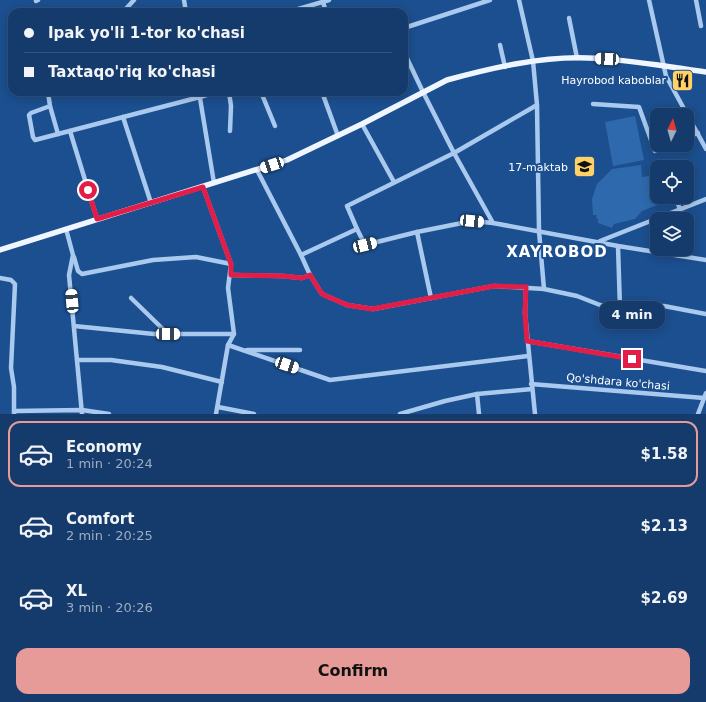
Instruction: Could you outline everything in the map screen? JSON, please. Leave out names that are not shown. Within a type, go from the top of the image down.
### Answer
[{"type":"main road","points":[[0,250],[287,160],[362,124],[447,80],[551,58],[607,59],[706,72]]},
{"type":"street","points":[[127,8],[134,0]]},
{"type":"street","points":[[302,8],[329,0]]},
{"type":"street","points":[[408,27],[490,0]]},
{"type":"street","points":[[519,0],[533,61],[537,105],[539,231],[544,289]]},
{"type":"street","points":[[649,0],[666,76],[706,149]]},
{"type":"street","points":[[696,0],[701,26]]},
{"type":"street","points":[[323,2],[325,8]]},
{"type":"street","points":[[569,18],[577,58]]},
{"type":"street","points":[[500,45],[505,67]]},
{"type":"street","points":[[408,60],[454,153],[493,223]]},
{"type":"street","points":[[49,96],[58,134]]},
{"type":"street","points":[[50,106],[29,114],[33,137],[35,140],[205,96]]},
{"type":"street","points":[[230,96],[231,106],[230,131]]},
{"type":"street","points":[[263,96],[275,126]]},
{"type":"street","points":[[323,96],[338,136]]},
{"type":"street","points":[[200,98],[214,183]]},
{"type":"street","points":[[594,104],[639,107],[650,137]]},
{"type":"street","points":[[537,105],[454,153],[347,206],[365,245],[417,232],[472,221],[493,223],[599,241],[618,246],[706,260]]},
{"type":"street","points":[[123,118],[151,203]]},
{"type":"street","points":[[362,124],[394,182]]},
{"type":"street","points":[[70,131],[97,219]]},
{"type":"street","points":[[694,134],[698,133]]},
{"type":"street","points":[[257,170],[301,254],[310,275],[322,294],[347,305],[372,309],[494,286],[544,289],[577,296],[600,305],[620,308],[664,306],[706,314]]},
{"type":"street","points":[[203,187],[231,264],[231,275],[228,288],[234,334],[228,345],[216,414]]},
{"type":"street","points":[[599,241],[706,199]]},
{"type":"street","points":[[678,204],[680,209]]},
{"type":"street","points":[[66,229],[78,271],[82,274],[153,260],[196,257],[231,264]]},
{"type":"street","points":[[301,254],[357,229]]},
{"type":"street","points":[[417,232],[431,298]]},
{"type":"street","points":[[618,246],[620,308]]},
{"type":"street","points":[[73,255],[69,276],[82,412]]},
{"type":"street","points":[[231,275],[302,278],[310,275]]},
{"type":"street","points":[[0,278],[11,280],[15,284],[11,368],[14,387],[14,412],[82,412],[109,414]]},
{"type":"street","points":[[526,287],[525,313],[528,356],[535,414]]},
{"type":"street","points":[[131,298],[168,334]]},
{"type":"street","points":[[74,326],[154,334],[234,334]]},
{"type":"street","points":[[527,341],[706,371]]},
{"type":"street","points":[[228,345],[330,380],[528,356]]},
{"type":"street","points":[[244,350],[300,350]]},
{"type":"street","points":[[77,360],[111,360],[162,367],[222,382]]},
{"type":"street","name":"Qo'shdara ko'chasi","points":[[400,414],[477,394],[532,387],[704,401]]},
{"type":"street","points":[[698,414],[706,393]]},
{"type":"street","points":[[477,394],[479,414]]},
{"type":"street","points":[[218,408],[254,414]]},
{"type":"shaded area","points":[[635,116],[644,160],[613,166],[605,122]]},
{"type":"shaded area","points":[[641,165],[642,177],[650,176],[650,204],[660,204],[642,211],[635,219],[614,224],[612,228],[598,223],[598,219],[596,218],[597,215],[593,215],[592,199],[597,184],[612,169]]},
{"type":"place","name":"Hayrobod kaboblar","points":[[682,80]]},
{"type":"place","name":"17-maktab","points":[[584,167]]},
{"type":"district","name":"XAYROBOD","points":[[557,252]]},
{"type":"route","points":[[88,190],[97,219],[203,187],[231,264],[231,275],[302,278],[310,275],[322,294],[347,305],[372,309],[460,291],[494,286],[526,287],[525,313],[527,341],[632,359]]}]
